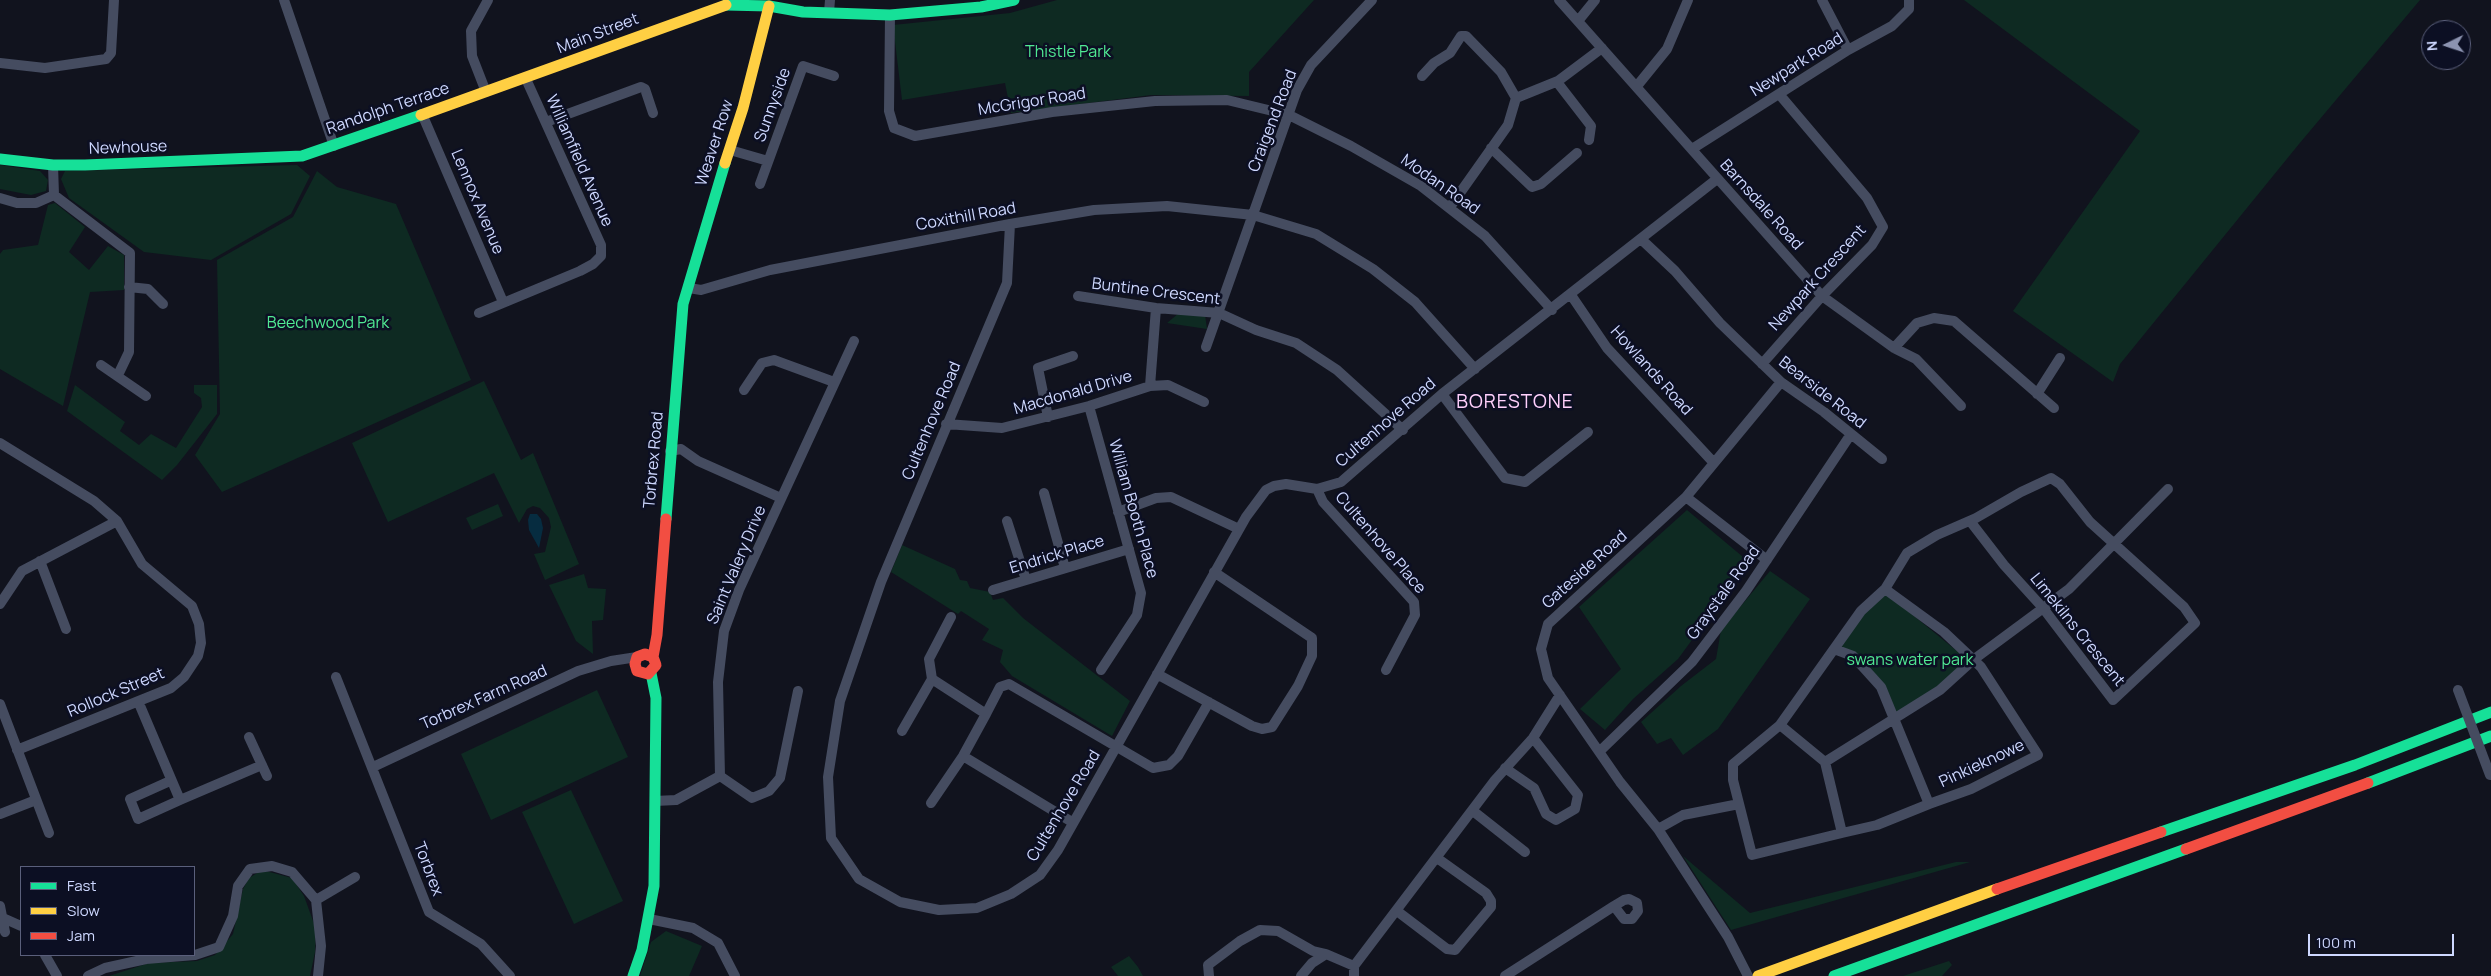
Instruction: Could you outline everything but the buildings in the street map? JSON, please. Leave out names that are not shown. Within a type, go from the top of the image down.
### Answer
[{"type":"main road","name":"Main Street","points":[[526,79],[724,4],[769,6],[803,12],[830,6],[890,15],[982,6],[1014,0]]},
{"type":"main road","name":"Weaver Row","points":[[689,288],[692,272],[750,84],[769,6]]},
{"type":"main road","name":"Randolph Terrace","points":[[258,159],[302,156],[526,79]]},
{"type":"main road","name":"Newhouse","points":[[0,158],[53,165],[258,159]]},
{"type":"main road","name":"Torbrex Road","points":[[633,976],[642,950],[654,886],[656,698],[644,673],[635,664],[645,656],[657,635],[683,304],[689,288]]},
{"type":"main road","name":"Torbrex Road","points":[[644,673],[656,666],[645,656]]},
{"type":"main road","points":[[1758,976],[2032,877],[2355,765],[2491,712]]},
{"type":"main road","points":[[1834,976],[2358,787],[2491,736]]},
{"type":"street","points":[[0,63],[45,68],[106,59],[112,53],[114,0]]},
{"type":"street","points":[[284,0],[334,146]]},
{"type":"street","points":[[486,92],[472,56],[471,31],[488,0]]},
{"type":"street","name":"Craigend Road","points":[[1206,347],[1297,90],[1311,65],[1372,0]]},
{"type":"street","name":"Barnsdale Road","points":[[1559,0],[1822,296],[1894,348],[1916,359],[1961,406]]},
{"type":"street","points":[[1578,22],[1595,0]]},
{"type":"street","points":[[1637,86],[1668,49],[1688,0]]},
{"type":"street","points":[[1822,0],[1848,50]]},
{"type":"street","name":"Newpark Road","points":[[1692,149],[1848,50],[1892,26],[1909,9],[1909,0]]},
{"type":"street","name":"McGrigor Road","points":[[890,15],[889,111],[894,128],[915,136],[1052,112],[1155,101],[1227,100],[1289,115]]},
{"type":"street","points":[[1422,76],[1434,63],[1450,52],[1461,36],[1466,36],[1501,72],[1516,98],[1508,125],[1450,207]]},
{"type":"street","points":[[1516,98],[1557,82],[1602,48]]},
{"type":"street","name":"Sunnyside","points":[[760,184],[803,66],[834,76]]},
{"type":"street","name":"Williamfield Avenue","points":[[504,302],[580,271],[594,264],[601,256],[601,245],[526,79]]},
{"type":"street","points":[[1557,82],[1591,126],[1589,140]]},
{"type":"street","points":[[546,122],[641,87],[645,89],[653,113]]},
{"type":"street","name":"Newpark Crescent","points":[[1762,364],[1822,296],[1872,245],[1883,226],[1867,198],[1778,94]]},
{"type":"street","name":"Lennox Avenue","points":[[422,114],[504,302]]},
{"type":"street","name":"Modan Road","points":[[1289,115],[1351,146],[1421,186],[1450,207],[1485,236],[1552,310]]},
{"type":"street","points":[[1491,148],[1532,187],[1540,184],[1577,153]]},
{"type":"street","points":[[730,150],[768,161]]},
{"type":"street","points":[[53,165],[54,195]]},
{"type":"street","name":"Cultenhove Road","points":[[1010,224],[1007,283],[881,582],[840,701],[828,777],[831,838],[859,879],[900,902],[939,910],[977,908],[1012,894],[1040,875],[1058,850],[1072,822],[1239,529],[1266,490],[1274,486],[1286,484],[1317,489],[1340,482],[1404,430],[1442,394],[1642,240],[1717,179]]},
{"type":"street","points":[[0,198],[18,203],[36,203],[54,195]]},
{"type":"street","points":[[54,195],[130,253],[129,352],[118,375]]},
{"type":"street","name":"Coxithill Road","points":[[689,288],[701,290],[770,270],[1010,224],[1094,210],[1137,206],[1167,206],[1253,215],[1316,234],[1373,269],[1415,302],[1475,369]]},
{"type":"street","name":"Bearside Road","points":[[1642,240],[1675,272],[1720,323],[1781,382],[1882,459]]},
{"type":"street","points":[[129,287],[148,289],[163,304]]},
{"type":"street","name":"Howlands Road","points":[[1570,295],[1607,348],[1714,463]]},
{"type":"street","name":"Buntine Crescent","points":[[1078,296],[1156,308],[1219,313],[1256,330],[1296,343],[1338,370],[1404,430]]},
{"type":"street","points":[[478,313],[504,302]]},
{"type":"street","points":[[1150,386],[1156,308]]},
{"type":"street","points":[[1894,348],[1917,324],[1934,318],[1954,321],[2054,408]]},
{"type":"street","name":"Saint Valery Drive","points":[[720,776],[718,682],[724,631],[739,590],[854,341]]},
{"type":"street","points":[[1048,417],[1038,368],[1073,356]]},
{"type":"street","points":[[2037,394],[2060,358]]},
{"type":"street","points":[[744,390],[762,363],[774,360],[834,382]]},
{"type":"street","points":[[101,365],[146,396]]},
{"type":"street","name":"Gateside Road","points":[[1748,976],[1728,937],[1658,829],[1620,782],[1548,678],[1541,649],[1548,624],[1686,497],[1781,382]]},
{"type":"street","name":"Macdonald Drive","points":[[946,424],[1002,428],[1089,406],[1150,386],[1168,385],[1204,402]]},
{"type":"street","points":[[1442,394],[1505,478],[1525,482],[1588,432]]},
{"type":"street","name":"William Booth Place","points":[[1089,406],[1141,593],[1137,615],[1102,670]]},
{"type":"street","name":"Graystale Road","points":[[1600,751],[1692,662],[1767,560],[1851,434]]},
{"type":"street","name":"Rollock Street","points":[[0,443],[94,500],[116,521],[142,564],[192,606],[199,624],[201,643],[198,656],[184,677],[171,688],[17,750]]},
{"type":"street","points":[[670,451],[681,449],[698,461],[781,498]]},
{"type":"street","name":"Limekilns Crescent","points":[[2051,478],[2060,484],[2090,522],[2184,608],[2194,623],[2113,700],[2043,608],[2004,565],[1970,521],[2051,478]]},
{"type":"street","name":"Cultenhove Place","points":[[1317,489],[1323,502],[1414,602],[1415,615],[1386,670]]},
{"type":"street","points":[[1825,762],[1940,690],[1973,660],[2069,589],[2168,489]]},
{"type":"street","points":[[1044,493],[1065,568]]},
{"type":"street","points":[[1118,512],[1156,498],[1172,497],[1239,529]]},
{"type":"street","points":[[1686,497],[1767,560]]},
{"type":"street","points":[[0,604],[22,571],[116,521]]},
{"type":"street","points":[[1008,521],[1026,580]]},
{"type":"street","points":[[1929,804],[1877,825],[1752,855],[1733,780],[1733,764],[1780,725],[1861,610],[1885,589],[1907,553],[1937,535],[1970,521]]},
{"type":"street","name":"Endrick Place","points":[[993,590],[1129,549]]},
{"type":"street","points":[[40,561],[66,629]]},
{"type":"street","points":[[1157,674],[1252,726],[1262,729],[1272,727],[1298,686],[1314,649],[1312,638],[1214,572]]},
{"type":"street","name":"Pinkieknowe","points":[[1834,650],[1852,656],[1881,687],[1929,804],[1971,789],[2038,755],[1981,667],[1944,632],[1885,589]]},
{"type":"street","points":[[902,731],[932,679],[929,659],[951,617]]},
{"type":"street","name":"Torbrex Farm Road","points":[[373,767],[578,671],[611,661],[645,656]]},
{"type":"street","points":[[611,661],[644,673]]},
{"type":"street","name":"Torbrex","points":[[336,677],[429,912],[481,944],[510,976]]},
{"type":"street","points":[[932,679],[986,714]]},
{"type":"street","points":[[931,803],[963,756],[1000,687],[1009,684],[1117,745],[1153,768],[1169,765],[1178,756],[1209,702]]},
{"type":"street","points":[[2458,690],[2490,776]]},
{"type":"street","points":[[655,800],[676,800],[720,776],[752,798],[769,792],[780,778],[798,691]]},
{"type":"street","points":[[1209,976],[1208,965],[1240,941],[1260,930],[1278,930],[1313,951],[1326,954],[1354,971],[1436,858],[1505,768],[1533,738],[1560,696]]},
{"type":"street","points":[[138,701],[170,781],[180,800]]},
{"type":"street","points":[[0,704],[49,833]]},
{"type":"street","points":[[1780,725],[1825,762],[1842,833]]},
{"type":"street","points":[[249,737],[266,776]]},
{"type":"street","points":[[1505,768],[1534,788],[1546,814],[1556,820],[1575,809],[1578,795],[1533,738]]},
{"type":"street","points":[[963,756],[1072,822]]},
{"type":"street","points":[[170,781],[130,799],[138,819],[262,765]]},
{"type":"street","points":[[0,814],[36,800]]},
{"type":"street","points":[[1658,829],[1683,815],[1739,804]]},
{"type":"street","points":[[1473,811],[1525,852]]},
{"type":"street","points":[[1397,911],[1447,949],[1455,950],[1491,907],[1490,897],[1486,893],[1436,858]]},
{"type":"street","points":[[195,955],[219,947],[233,916],[238,886],[250,869],[272,866],[292,872],[316,900],[321,946],[318,976]]},
{"type":"street","points":[[316,900],[355,877]]},
{"type":"street","points":[[0,906],[5,932]]},
{"type":"street","points":[[1505,976],[1614,906]]},
{"type":"street","points":[[3,918],[20,926]]},
{"type":"street","points":[[649,919],[693,928],[718,942],[736,976]]},
{"type":"street","points":[[1301,976],[1312,963],[1326,954]]},
{"type":"street","points":[[45,956],[57,976]]},
{"type":"street","points":[[88,976],[105,968],[137,958],[176,956]]},
{"type":"green space","name":"Thistle Park","points":[[1057,0],[1314,0],[1249,72],[1249,96],[1151,95],[1011,113],[1005,83],[902,100],[893,25],[1010,13]]},
{"type":"green space","points":[[1964,0],[2420,0],[2299,144],[2120,364],[2113,382],[2013,311],[2140,131]]},
{"type":"green space","points":[[0,165],[40,171],[48,180],[46,191],[31,195],[0,189]]},
{"type":"green space","points":[[297,165],[310,176],[291,214],[211,260],[144,252],[69,198],[61,179],[65,171]]},
{"type":"green space","name":"Beechwood Park","points":[[317,171],[337,187],[396,204],[471,380],[222,492],[195,455],[220,414],[217,260],[293,217]]},
{"type":"green space","points":[[55,203],[85,227],[69,252],[89,270],[108,246],[124,255],[124,290],[90,292],[63,406],[0,369],[0,254],[3,250],[38,245],[48,205]]},
{"type":"green space","points":[[1179,313],[1205,315],[1207,329],[1167,323]]},
{"type":"green space","points":[[484,381],[521,460],[533,453],[579,564],[545,580],[534,554],[545,552],[551,527],[549,518],[540,508],[533,506],[527,509],[519,523],[494,473],[388,522],[352,443]]},
{"type":"green space","points":[[75,385],[125,422],[120,431],[139,445],[151,434],[176,448],[202,407],[201,398],[194,393],[194,385],[217,385],[217,414],[177,465],[162,480],[67,411]]},
{"type":"green space","points":[[498,504],[503,516],[472,530],[466,518]]},
{"type":"green space","points":[[1687,510],[1749,562],[1678,659],[1633,699],[1605,730],[1580,709],[1621,669],[1579,607]]},
{"type":"green space","points":[[902,545],[955,569],[960,580],[967,581],[970,588],[990,592],[993,600],[1003,598],[1023,618],[1130,701],[1112,736],[1012,676],[1000,662],[1003,650],[982,640],[989,629],[961,611],[958,614],[891,572]]},
{"type":"green space","points":[[1770,571],[1810,599],[1718,729],[1683,755],[1671,738],[1657,744],[1641,722],[1681,686],[1716,659],[1721,630]]},
{"type":"green space","points":[[584,574],[588,588],[606,589],[603,620],[592,621],[593,654],[576,641],[549,585]]},
{"type":"green space","name":"swans water park","points":[[1886,593],[1969,661],[1934,690],[1896,714],[1884,686],[1839,647],[1861,616]]},
{"type":"green space","points":[[597,690],[628,757],[491,820],[461,754]]},
{"type":"green space","points":[[571,790],[623,901],[574,924],[522,812]]},
{"type":"green space","points":[[1683,856],[1750,913],[1956,862],[1970,862],[1731,930]]},
{"type":"green space","points":[[262,870],[292,878],[304,896],[316,929],[315,952],[310,976],[109,976],[149,963],[197,961],[215,955],[233,934],[243,889],[249,878]]},
{"type":"green space","points":[[666,931],[702,946],[689,976],[640,976],[651,942]]},
{"type":"green space","points":[[1129,956],[1143,976],[1118,976],[1111,967]]},
{"type":"green space","points":[[1949,961],[1952,965],[1942,976],[1903,976]]},
{"type":"water","points":[[530,514],[537,514],[541,519],[543,528],[539,548],[529,530],[528,520]]},
{"type":"traffic: fast","points":[[726,5],[769,6],[803,12],[890,15],[981,7],[1014,0]]},
{"type":"traffic: fast","points":[[0,159],[53,165],[85,165],[302,156],[421,115]]},
{"type":"traffic: fast","points":[[666,519],[683,304],[725,163]]},
{"type":"traffic: fast","points":[[633,976],[642,950],[654,886],[656,698],[651,673]]},
{"type":"traffic: fast","points":[[2161,832],[2355,765],[2491,712]]},
{"type":"traffic: fast","points":[[2368,783],[2491,736]]},
{"type":"traffic: fast","points":[[1834,976],[2186,849]]},
{"type":"traffic: slow","points":[[421,115],[726,5]]},
{"type":"traffic: slow","points":[[725,163],[743,108],[769,6]]},
{"type":"traffic: slow","points":[[1758,976],[1997,889]]},
{"type":"traffic: jam","points":[[653,657],[645,654],[637,657],[635,664],[637,671],[648,674],[656,665],[653,657],[657,635],[666,519]]},
{"type":"traffic: jam","points":[[2186,849],[2368,783]]},
{"type":"traffic: jam","points":[[1997,889],[2161,832]]},
{"type":"district","name":"BORESTONE","points":[[1515,403]]}]
